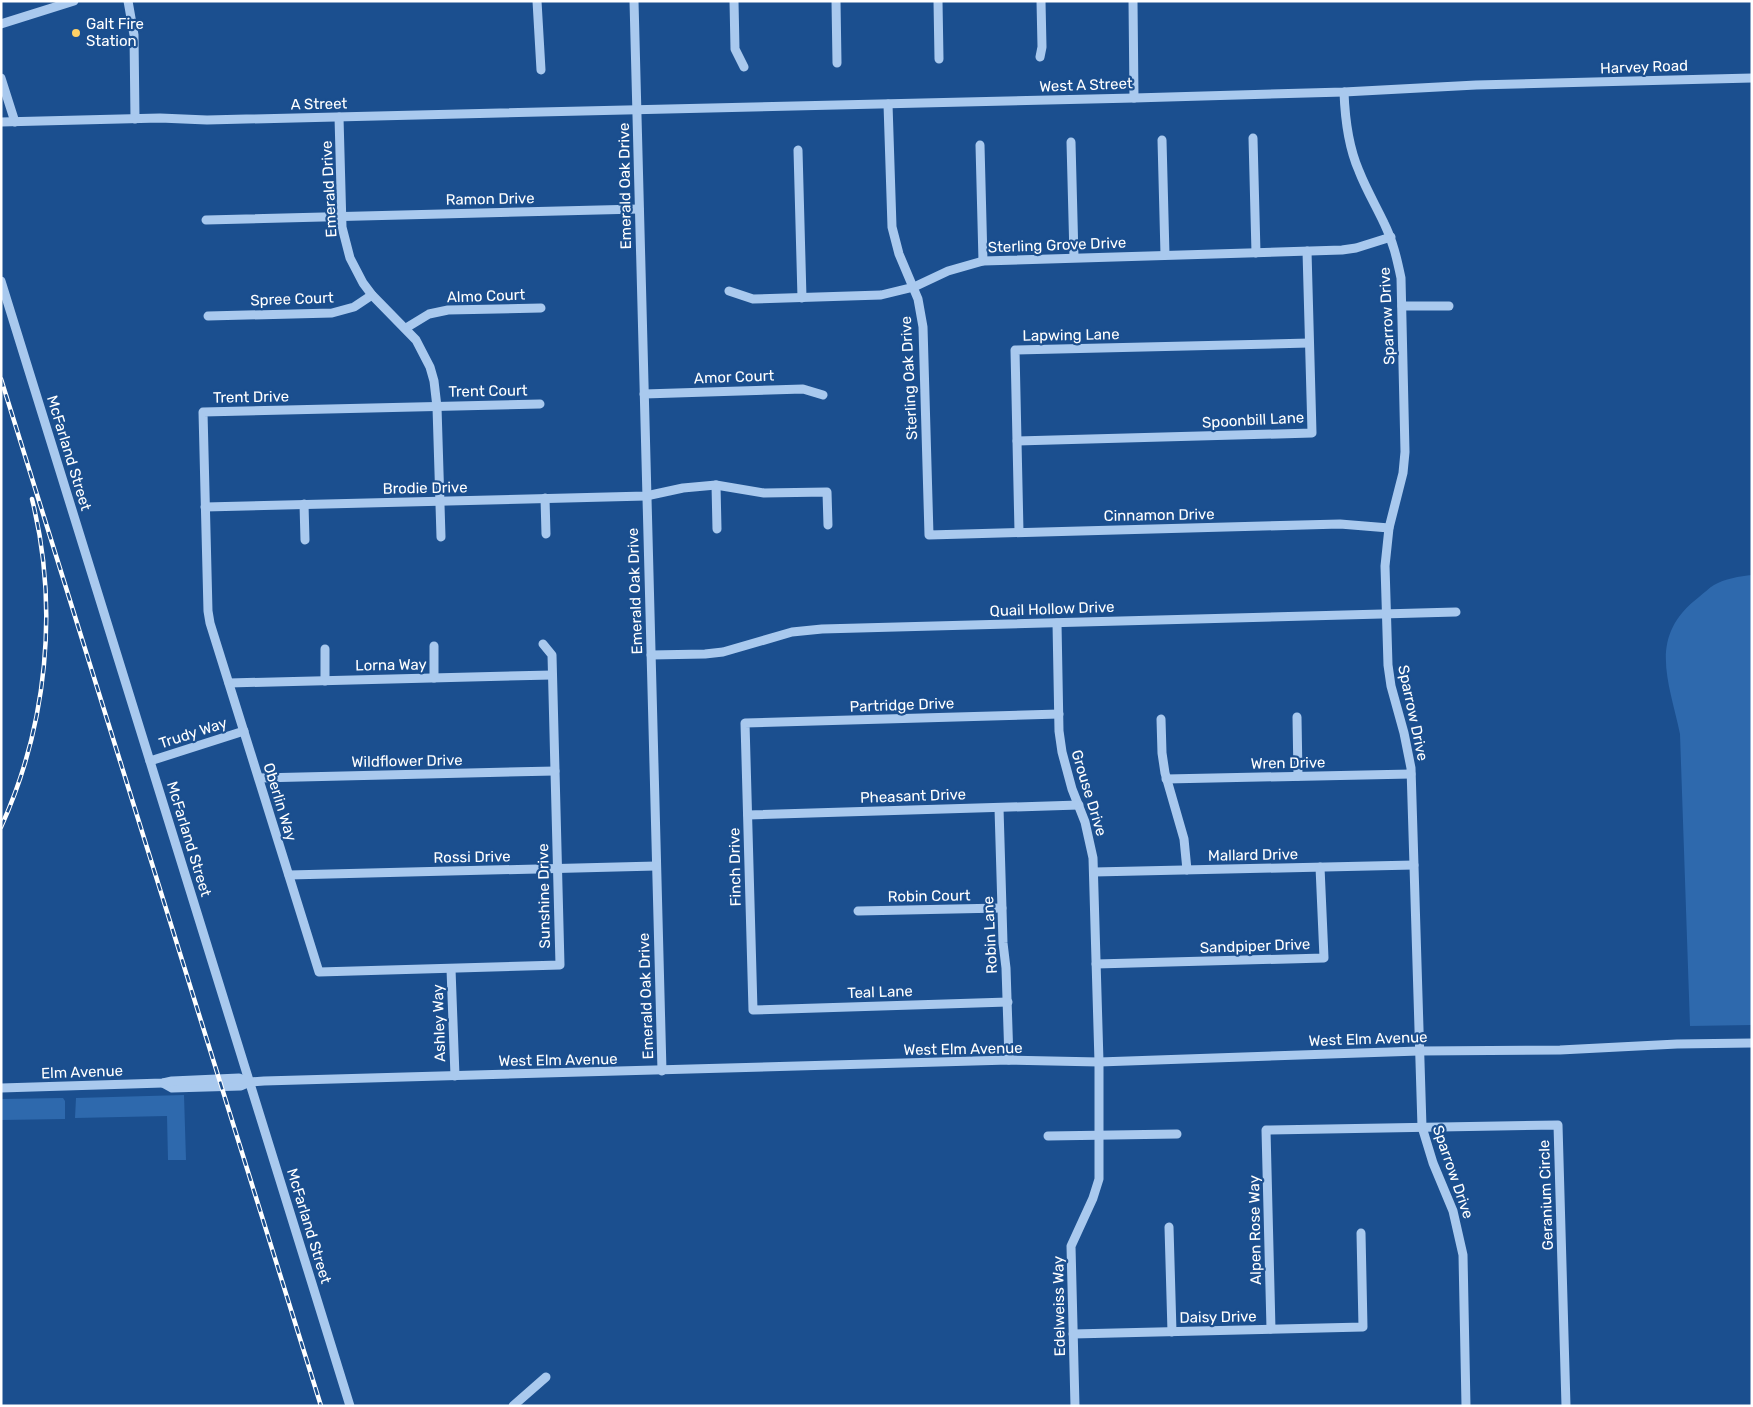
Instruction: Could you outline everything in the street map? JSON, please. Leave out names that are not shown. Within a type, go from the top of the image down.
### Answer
[{"type":"street","points":[[1,24],[74,1]]},
{"type":"street","points":[[128,1],[134,35],[135,119]]},
{"type":"street","points":[[537,1],[541,70]]},
{"type":"street","name":"Emerald Oak Drive","points":[[634,1],[662,1071]]},
{"type":"street","points":[[734,1],[736,49],[744,67]]},
{"type":"street","points":[[836,1],[837,63]]},
{"type":"street","points":[[938,1],[939,60]]},
{"type":"street","points":[[1040,1],[1042,48],[1040,57]]},
{"type":"street","points":[[1133,1],[1134,98]]},
{"type":"street","points":[[1,78],[15,122]]},
{"type":"street","name":"Harvey Road","points":[[1537,84],[1752,78]]},
{"type":"street","name":"West A Street","points":[[637,110],[1344,92],[1537,84]]},
{"type":"street","name":"Sparrow Drive","points":[[1344,92],[1345,118],[1352,153],[1358,171],[1390,237],[1397,256],[1401,278],[1406,452],[1403,473],[1389,528],[1386,566],[1388,665],[1391,686],[1406,740],[1411,774],[1422,1127],[1433,1163],[1453,1210],[1463,1255],[1466,1406]]},
{"type":"street","name":"Sterling Oak Drive","points":[[888,104],[892,227],[899,254],[914,287],[920,306],[923,327],[929,535]]},
{"type":"street","name":"A Street","points":[[1,122],[135,119],[207,120],[637,110]]},
{"type":"street","name":"Emerald Drive","points":[[339,117],[341,216],[345,244],[350,258],[372,295],[406,328],[423,352],[434,380],[437,406],[441,537]]},
{"type":"street","points":[[1253,138],[1256,253]]},
{"type":"street","points":[[1162,140],[1165,255]]},
{"type":"street","points":[[1071,142],[1074,257]]},
{"type":"street","points":[[980,145],[983,260]]},
{"type":"street","points":[[798,150],[802,298]]},
{"type":"street","name":"Ramon Drive","points":[[206,220],[639,209]]},
{"type":"street","name":"Sterling Grove Drive","points":[[729,291],[753,299],[881,295],[914,287],[948,271],[983,260],[1307,252],[1356,248],[1390,237]]},
{"type":"street","name":"Spoonbill Lane","points":[[1017,441],[1312,433],[1307,252]]},
{"type":"street","name":"McFarland Street","points":[[1,281],[350,1406]]},
{"type":"street","name":"Spree Court","points":[[208,316],[332,313],[354,306],[372,295]]},
{"type":"street","points":[[1402,306],[1450,306]]},
{"type":"street","name":"Almo Court","points":[[406,328],[429,314],[448,310],[541,308]]},
{"type":"street","name":"Lapwing Lane","points":[[1019,532],[1015,350],[1309,343]]},
{"type":"street","name":"Amor Court","points":[[644,394],[803,389],[823,395]]},
{"type":"street","name":"Trent Court","points":[[437,406],[540,404]]},
{"type":"street","name":"Trent Drive","points":[[215,639],[208,611],[203,412],[437,406]]},
{"type":"street","points":[[716,485],[716,529]]},
{"type":"street","name":"Brodie Drive","points":[[205,507],[646,496],[683,488],[716,485],[764,493],[827,492],[828,525]]},
{"type":"street","points":[[545,498],[546,534]]},
{"type":"street","points":[[304,504],[305,540]]},
{"type":"street","name":"Cinnamon Drive","points":[[929,535],[1340,524],[1389,528]]},
{"type":"street","name":"Quail Hollow Drive","points":[[651,654],[723,652],[773,637],[808,630],[1456,612]]},
{"type":"street","name":"Grouse Drive","points":[[1057,623],[1059,714],[1062,752],[1090,842],[1094,872],[1099,1062]]},
{"type":"street","name":"Oberlin Way","points":[[215,639],[319,972]]},
{"type":"street","name":"Sunshine Drive","points":[[319,972],[560,965],[552,655],[543,644]]},
{"type":"street","points":[[434,646],[434,678]]},
{"type":"street","points":[[324,649],[325,681]]},
{"type":"street","name":"Lorna Way","points":[[229,683],[552,675]]},
{"type":"street","name":"Partridge Drive","points":[[745,723],[1059,714]]},
{"type":"street","points":[[1297,717],[1298,776]]},
{"type":"street","points":[[1161,719],[1162,753],[1166,779],[1184,839],[1187,870]]},
{"type":"street","name":"Finch Drive","points":[[745,723],[753,1010]]},
{"type":"street","name":"Trudy Way","points":[[150,761],[244,731]]},
{"type":"street","name":"Wildflower Drive","points":[[259,778],[555,771]]},
{"type":"street","name":"Wren Drive","points":[[1166,779],[1411,774]]},
{"type":"street","name":"Pheasant Drive","points":[[748,815],[1079,805]]},
{"type":"street","name":"Robin Lane","points":[[999,808],[1009,1060]]},
{"type":"street","name":"Mallard Drive","points":[[1094,872],[1414,865]]},
{"type":"street","name":"Rossi Drive","points":[[289,875],[656,866]]},
{"type":"street","name":"Sandpiper Drive","points":[[1096,964],[1324,958],[1320,867]]},
{"type":"street","name":"Robin Court","points":[[858,911],[1002,908]]},
{"type":"street","name":"Ashley Way","points":[[451,969],[455,1076]]},
{"type":"street","name":"Teal Lane","points":[[753,1010],[1008,1002]]},
{"type":"street","name":"West Elm Avenue","points":[[220,1083],[239,1078],[250,1082],[1009,1060],[1099,1062],[1419,1051],[1560,1050],[1677,1044],[1752,1043]]},
{"type":"street","name":"Edelweiss Way","points":[[1075,1406],[1071,1246],[1093,1198],[1099,1179],[1099,1062]]},
{"type":"street","name":"Elm Avenue","points":[[1,1088],[163,1084],[172,1081],[220,1083]]},
{"type":"street","name":"Geranium Circle","points":[[1266,1130],[1558,1125],[1566,1406]]},
{"type":"street","name":"Alpen Rose Way","points":[[1266,1130],[1271,1329]]},
{"type":"street","points":[[1048,1136],[1177,1134]]},
{"type":"street","points":[[1169,1227],[1172,1332]]},
{"type":"street","name":"Daisy Drive","points":[[1073,1334],[1363,1327],[1361,1232]]},
{"type":"street","points":[[513,1406],[546,1377]]},
{"type":"shaded area","points":[[1752,575],[1752,1025],[1690,1026],[1680,734],[1667,677],[1667,644],[1673,628],[1683,612],[1708,589],[1727,579]]},
{"type":"shaded area","points":[[184,1095],[186,1160],[168,1160],[167,1116],[75,1118],[76,1098]]},
{"type":"shaded area","points":[[63,1098],[65,1101],[65,1119],[1,1120],[1,1099]]},
{"type":"railway","points":[[1,379],[321,1406]]},
{"type":"railway","points":[[1,827],[17,788],[29,748],[44,666],[45,582],[40,540],[32,499]]},
{"type":"place","name":"Galt Fire Station","points":[[76,33]]}]
